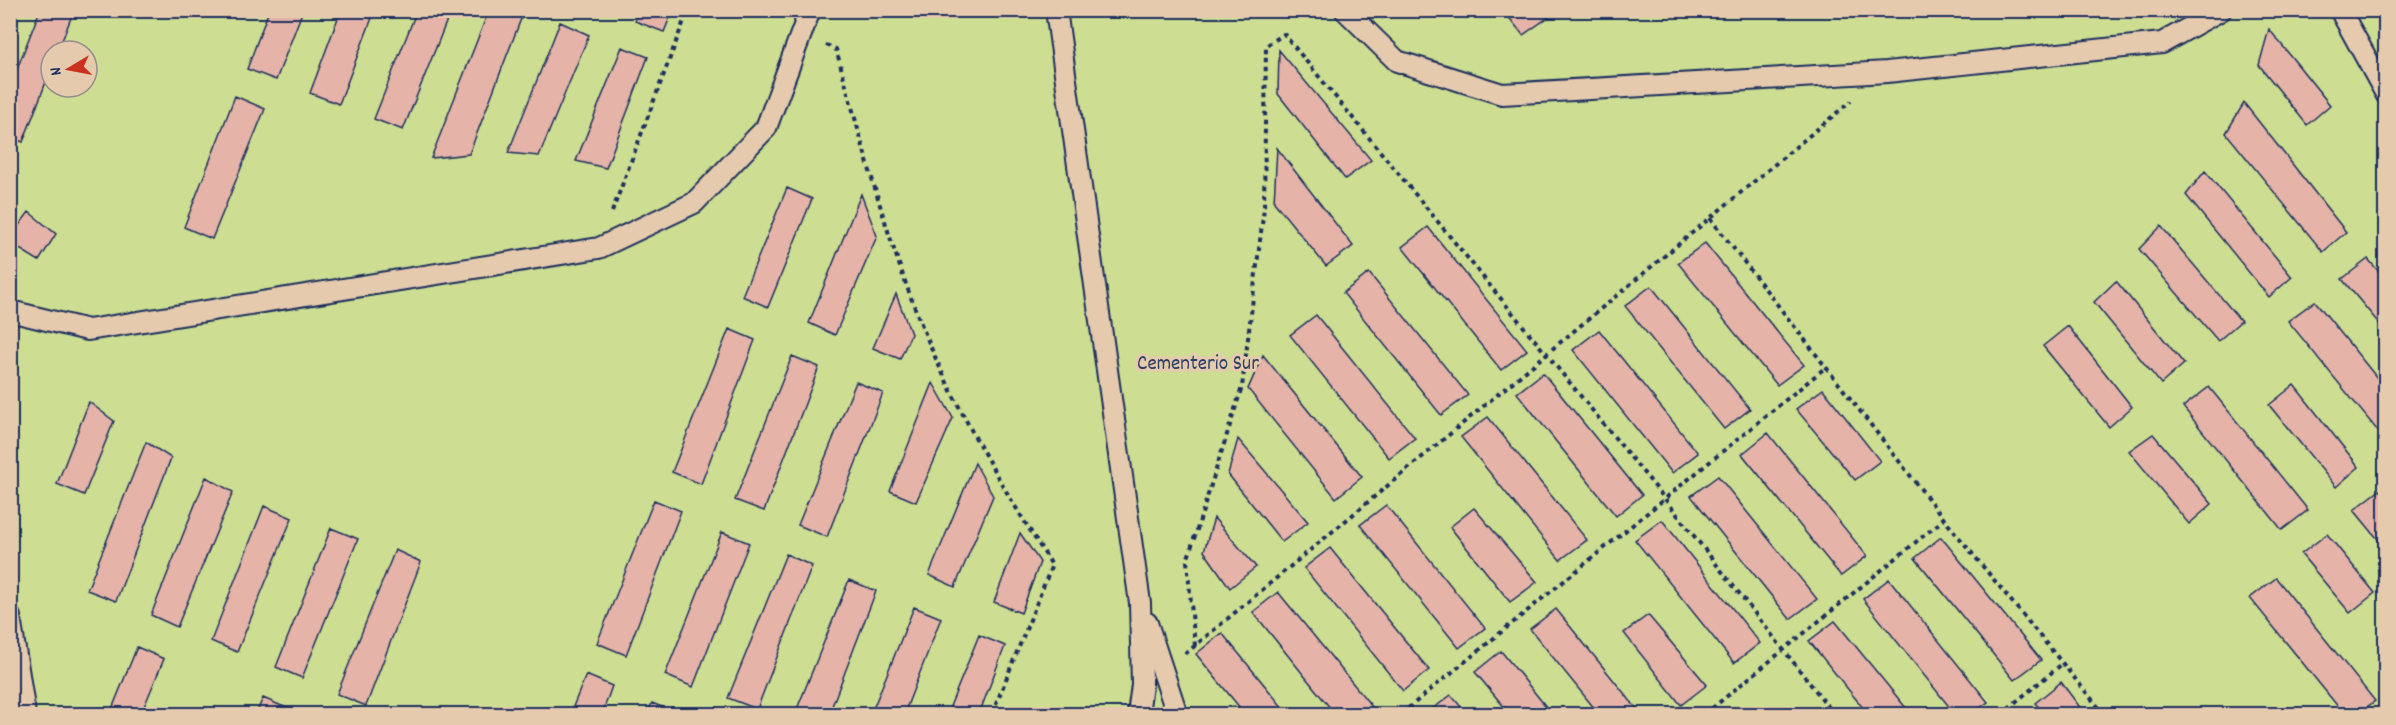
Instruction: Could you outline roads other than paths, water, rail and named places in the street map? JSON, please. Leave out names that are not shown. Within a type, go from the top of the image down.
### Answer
[{"type":"lane","points":[[10,311],[88,330],[599,248],[694,203],[766,128],[810,10]]},
{"type":"lane","points":[[1056,10],[1140,603],[1142,685],[1138,714]]},
{"type":"lane","points":[[1346,10],[1397,61],[1502,94],[1887,72],[2162,44],[2221,10]]},
{"type":"lane","points":[[2340,10],[2385,94]]},
{"type":"lane","points":[[1140,603],[1177,714]]},
{"type":"lane","points":[[10,617],[25,714]]},
{"type":"park label","name":"Cementerio Sur","points":[[1198,362]]}]
